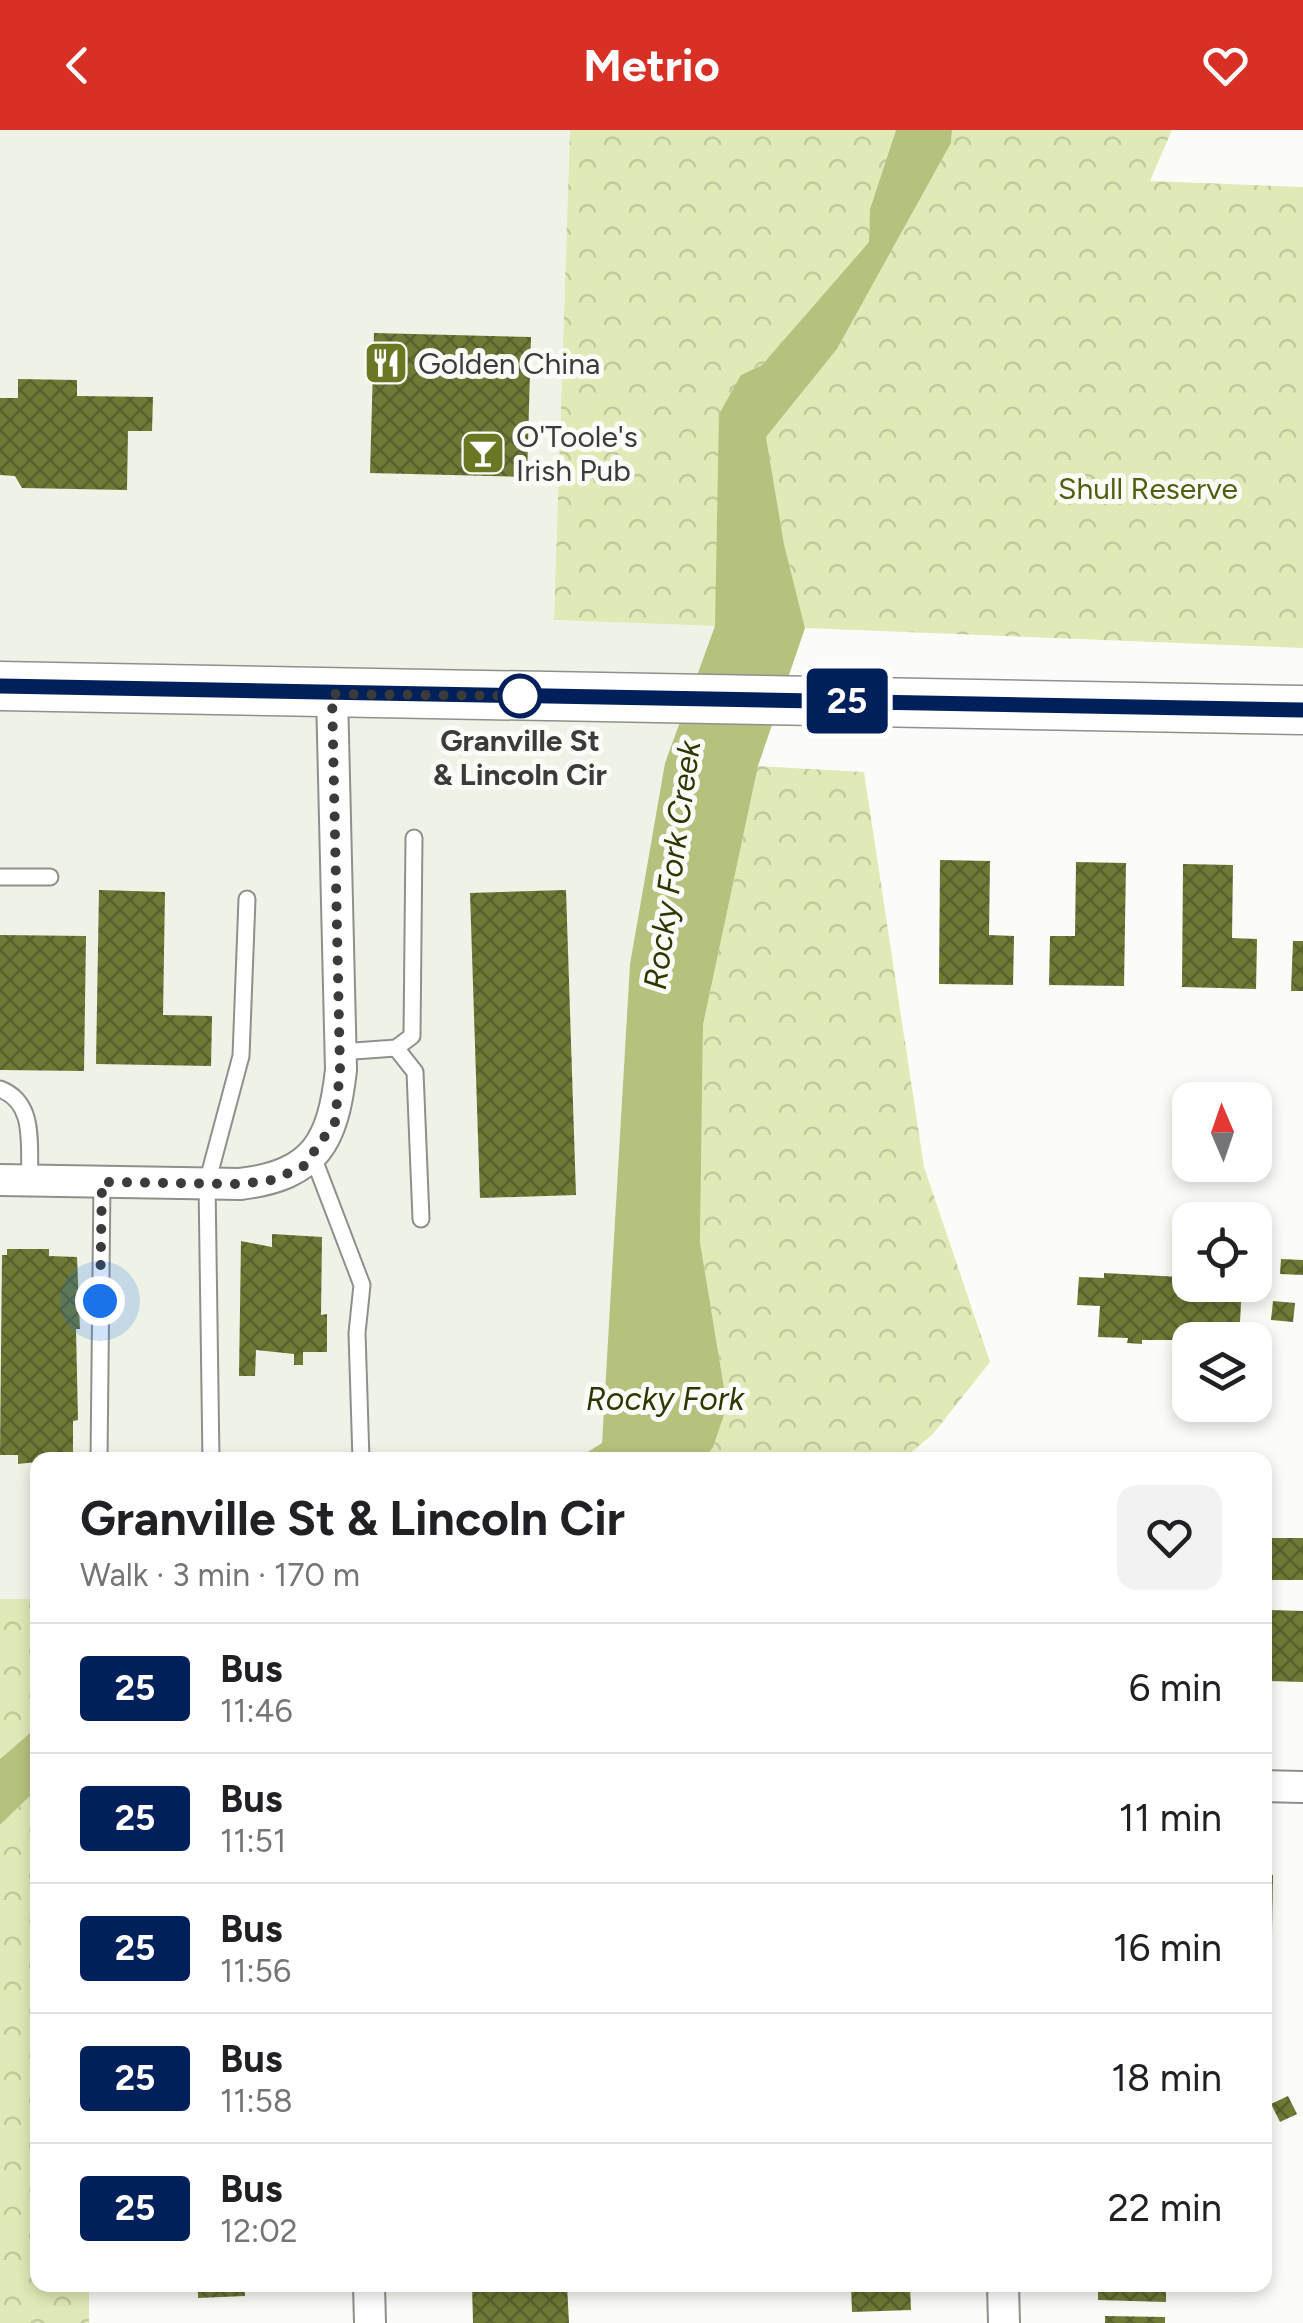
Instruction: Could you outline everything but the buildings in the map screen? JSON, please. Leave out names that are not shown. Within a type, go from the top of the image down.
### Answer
[{"type":"main road","points":[[0,686],[1303,710]]},
{"type":"street","points":[[15,1180],[272,1180],[303,1167],[335,1122],[340,1052],[332,694]]},
{"type":"street","points":[[1272,1786],[1303,1787]]},
{"type":"street","points":[[369,2292],[370,2323]]},
{"type":"street","points":[[1003,2292],[1004,2323]]},
{"type":"lane","points":[[340,1052],[396,1048],[412,1036],[414,838]]},
{"type":"lane","points":[[0,877],[50,877]]},
{"type":"lane","points":[[211,1452],[207,1183],[241,1056],[247,898]]},
{"type":"lane","points":[[396,1048],[414,1072],[421,1219]]},
{"type":"lane","points":[[0,1089],[16,1095],[27,1114],[15,1180]]},
{"type":"lane","points":[[312,1154],[362,1284],[357,1334],[361,1452]]},
{"type":"lane","points":[[99,1452],[102,1182]]},
{"type":"shaded area","points":[[0,130],[570,130],[554,620],[715,626],[665,763],[630,964],[602,1443],[588,1452],[30,1452],[30,1599],[0,1599]]},
{"type":"green space","points":[[570,130],[896,130],[870,209],[869,242],[762,365],[741,375],[720,534],[715,626],[554,620]]},
{"type":"green space","name":"Shull Reserve","points":[[952,130],[1172,130],[1150,181],[1303,187],[1303,648],[805,628],[784,544],[766,437],[837,349],[951,143]]},
{"type":"green space","points":[[758,766],[864,772],[924,1167],[990,1362],[933,1434],[912,1452],[707,1452],[727,1406],[700,1242],[703,1025]]},
{"type":"green space","points":[[0,1599],[30,1599],[30,1733],[0,1759]]},
{"type":"green space","points":[[30,1796],[30,2292],[89,2292],[89,2323],[0,2323],[0,1825]]},
{"type":"water","name":"Rocky Fork","points":[[896,130],[952,130],[951,143],[837,349],[766,437],[784,544],[805,628],[758,766],[703,1025],[700,1242],[727,1406],[710,1452],[588,1452],[602,1443],[630,964],[665,763],[715,626],[719,414],[741,375],[762,365],[869,242],[870,209]]},
{"type":"water","points":[[30,1733],[30,1796],[0,1825],[0,1759]]},
{"type":"bus line","name":"25","points":[[0,686],[1303,710]]},
{"type":"place","name":"Golden China","points":[[386,363]]},
{"type":"place","name":"O'Toole's Irish Pub","points":[[483,453]]},
{"type":"place","name":"Granville St & Lincoln Cir","points":[[520,696]]},
{"type":"route","points":[[100,1301],[102,1182],[240,1184],[272,1180],[303,1167],[335,1122],[340,1070],[332,694],[520,696]]},
{"type":"water label","name":"Rocky Fork Creek","points":[[672,865]]}]
